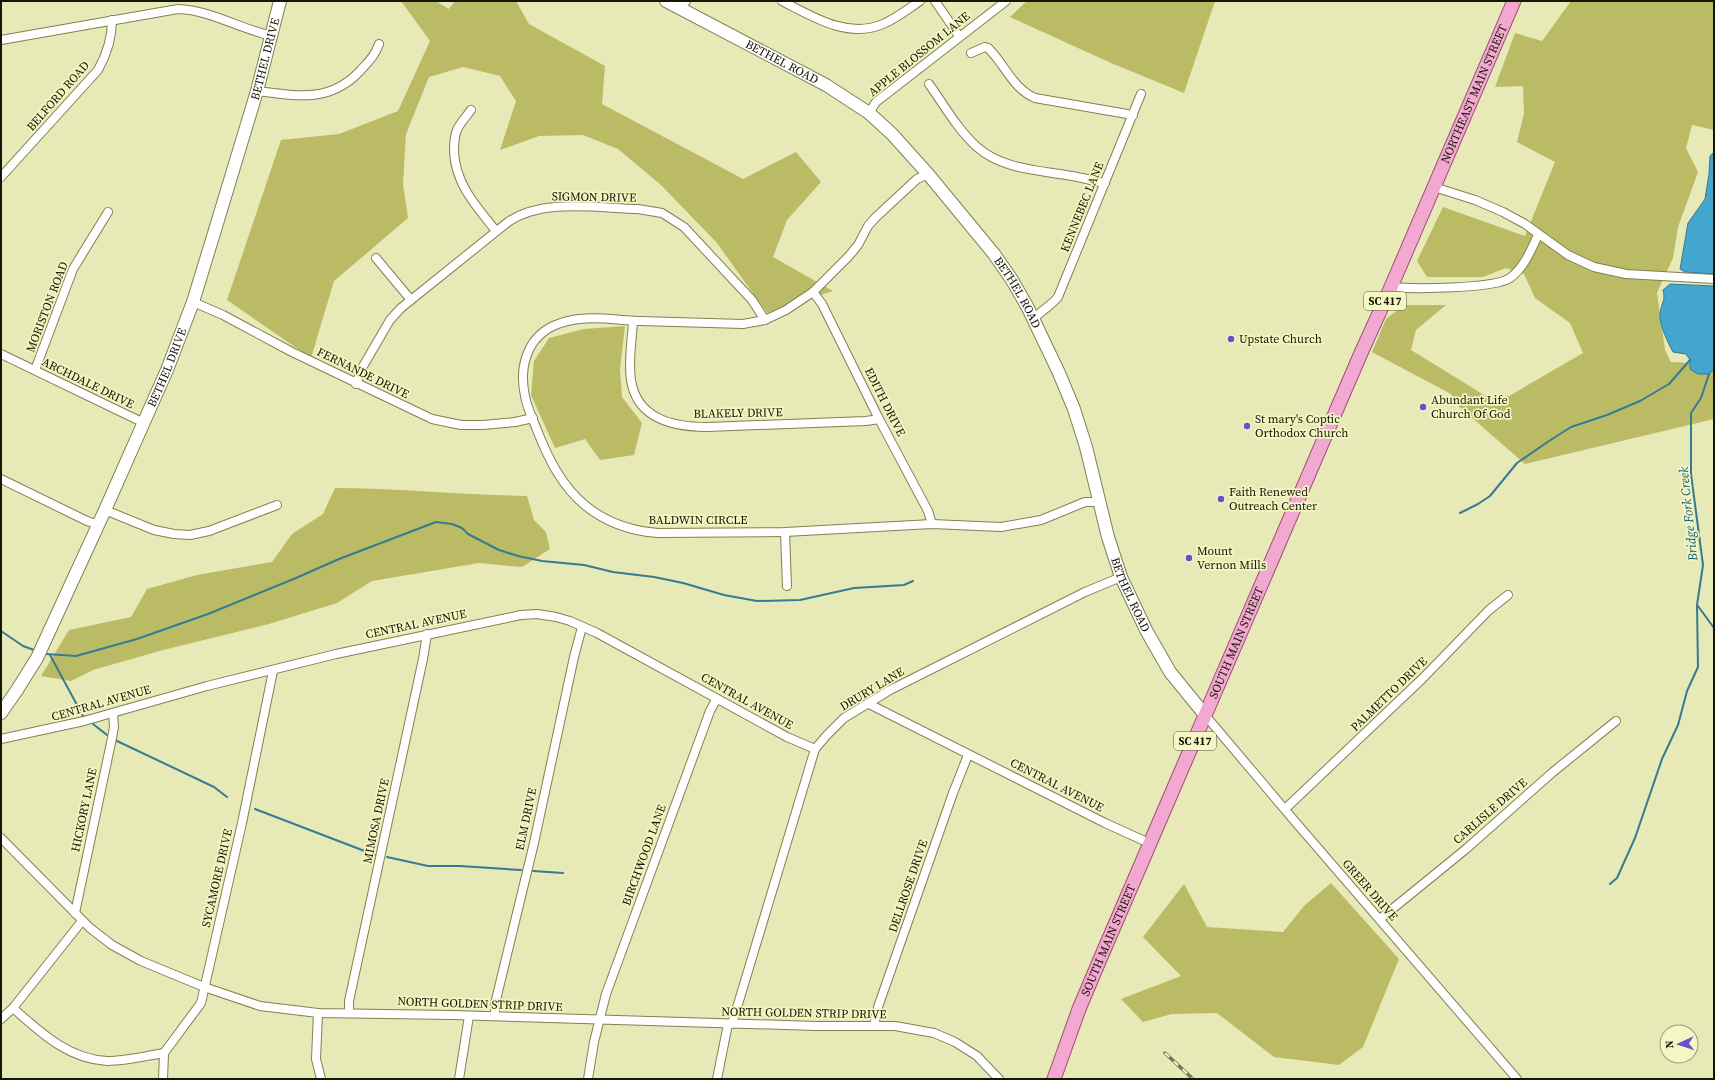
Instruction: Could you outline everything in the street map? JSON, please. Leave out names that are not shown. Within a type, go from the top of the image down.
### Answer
[{"type":"main road","name":"NORTHEAST MAIN STREET","points":[[1434,187],[1514,1]]},
{"type":"main road","name":"SOUTH MAIN STREET","points":[[1054,1079],[1079,1009],[1149,843],[1434,187]]},
{"type":"street","name":"BETHEL DRIVE","points":[[1,713],[37,658],[99,525],[167,370],[193,302],[257,91],[280,1]]},
{"type":"street","name":"BETHEL ROAD","points":[[666,1],[684,5],[826,84],[869,113],[892,134],[928,174],[994,254],[1012,280],[1033,320],[1059,372],[1074,409],[1086,447],[1098,502],[1121,577],[1160,656],[1181,687],[1205,716]]},
{"type":"street","points":[[782,1],[832,25],[858,29],[883,24],[920,1]]},
{"type":"street","points":[[935,1],[959,36]]},
{"type":"street","name":"APPLE BLOSSOM LANE","points":[[869,113],[876,102],[1006,1]]},
{"type":"street","points":[[1,40],[171,10],[186,9],[272,36]]},
{"type":"street","name":"BELFORD ROAD","points":[[1,177],[98,70],[105,56],[112,35],[112,20]]},
{"type":"street","points":[[257,91],[304,96],[319,95],[336,90],[353,79],[371,59],[379,44]]},
{"type":"street","points":[[971,53],[985,47],[988,48],[1017,85],[1025,93],[1035,98],[1133,115]]},
{"type":"street","points":[[929,84],[970,140],[987,154],[1006,164],[1022,168],[1105,183]]},
{"type":"street","name":"KENNEBEC LANE","points":[[1033,320],[1058,297],[1141,94]]},
{"type":"street","points":[[471,110],[461,122],[454,138],[456,173],[466,191],[496,231]]},
{"type":"street","name":"BALDWIN CIRCLE","points":[[928,174],[917,179],[875,218],[868,226],[858,245],[849,256],[813,292],[786,310],[765,320],[743,324],[633,321],[588,318],[574,319],[554,326],[541,334],[530,348],[523,373],[525,396],[532,418],[548,455],[566,486],[585,506],[612,522],[634,530],[658,533],[785,532],[932,524],[1001,527],[1040,520],[1085,502],[1098,502]]},
{"type":"street","points":[[1434,187],[1475,200],[1503,212],[1525,224],[1538,235],[1575,258],[1611,271],[1641,276],[1714,279]]},
{"type":"street","name":"SIGMON DRIVE","points":[[356,384],[362,368],[385,327],[401,308],[496,231],[520,215],[546,207],[638,209],[662,213],[677,221],[692,235],[752,300],[765,320]]},
{"type":"street","name":"MORISTON ROAD","points":[[35,370],[73,269],[108,212]]},
{"type":"street","points":[[1391,287],[1408,288],[1458,286],[1501,282],[1512,277],[1518,271],[1528,257],[1538,235]]},
{"type":"street","points":[[376,258],[411,300]]},
{"type":"street","name":"EDITH DRIVE","points":[[813,292],[826,311],[879,419],[928,511],[932,524]]},
{"type":"street","name":"FERNANDE DRIVE","points":[[193,302],[223,315],[356,384],[420,415],[445,423],[484,425],[515,422],[532,418]]},
{"type":"street","name":"BLAKELY DRIVE","points":[[633,321],[630,369],[633,389],[637,398],[644,407],[665,421],[685,426],[707,427],[866,421],[879,419]]},
{"type":"street","name":"ARCHDALE DRIVE","points":[[1,354],[144,423]]},
{"type":"street","points":[[1,478],[87,521],[99,525]]},
{"type":"street","points":[[105,510],[154,530],[174,534],[190,535],[209,531],[278,505]]},
{"type":"street","points":[[785,532],[787,586]]},
{"type":"street","name":"DRURY LANE","points":[[717,1079],[730,1024],[815,748],[844,718],[890,690],[1085,592],[1121,577]]},
{"type":"street","name":"PALMETTO DRIVE","points":[[1285,809],[1422,679],[1489,610],[1508,595]]},
{"type":"street","name":"CENTRAL AVENUE","points":[[1,739],[42,731],[113,713],[207,686],[273,671],[336,654],[527,614],[556,617],[582,627],[652,662],[716,700],[787,737],[815,748]]},
{"type":"street","name":"ELM DRIVE","points":[[495,1016],[495,1004],[534,843],[574,657],[582,627]]},
{"type":"street","name":"MIMOSA DRIVE","points":[[349,1013],[349,1001],[417,689],[427,634]]},
{"type":"street","name":"SYCAMORE DRIVE","points":[[164,1053],[201,1002],[242,824],[273,671]]},
{"type":"street","name":"BIRCHWOOD LANE","points":[[588,1079],[599,1020],[606,994],[668,822],[710,711],[716,700]]},
{"type":"street","name":"CENTRAL AVENUE","points":[[869,704],[968,755],[1105,823],[1149,843]]},
{"type":"street","name":"HICKORY LANE","points":[[75,913],[112,738],[114,727],[113,713]]},
{"type":"street","name":"GREER DRIVE","points":[[1205,716],[1517,1079]]},
{"type":"street","name":"CARLISLE DRIVE","points":[[1380,919],[1466,849],[1552,772],[1616,720]]},
{"type":"street","name":"DELLROSE DRIVE","points":[[874,1026],[878,1007],[953,793],[968,755]]},
{"type":"street","name":"NORTH GOLDEN STRIP DRIVE","points":[[1,838],[82,921],[99,936],[125,953],[237,1000],[260,1006],[318,1013],[495,1016],[909,1028],[945,1037],[964,1047],[977,1056],[999,1079]]},
{"type":"street","points":[[1,1019],[13,1008],[82,921]]},
{"type":"street","points":[[13,1008],[39,1031],[58,1044],[87,1058],[107,1061],[164,1053],[163,1079]]},
{"type":"street","points":[[318,1013],[316,1058],[321,1079]]},
{"type":"street","points":[[458,1079],[469,1016]]},
{"type":"shaded area","points":[[401,1],[436,1],[449,9],[455,1],[516,1],[529,24],[605,66],[602,104],[743,179],[796,152],[821,182],[787,220],[773,257],[833,291],[767,313],[717,243],[661,185],[618,149],[583,135],[539,136],[500,150],[516,101],[500,76],[463,67],[429,77],[406,134],[403,184],[408,218],[334,281],[311,358],[227,300],[281,140],[339,134],[398,111],[430,41]]},
{"type":"shaded area","points":[[1027,1],[1215,1],[1184,93],[1111,63],[1010,17]]},
{"type":"shaded area","points":[[1571,1],[1714,1],[1714,130],[1692,125],[1686,148],[1698,172],[1678,227],[1673,258],[1657,293],[1665,350],[1671,362],[1714,364],[1714,419],[1525,464],[1455,403],[1451,394],[1372,352],[1386,319],[1404,305],[1446,305],[1416,330],[1411,350],[1497,403],[1583,353],[1570,323],[1535,298],[1524,274],[1506,268],[1483,277],[1427,277],[1417,261],[1443,207],[1525,236],[1555,162],[1517,142],[1524,114],[1523,86],[1495,87],[1515,33],[1542,41]]},
{"type":"shaded area","points":[[625,326],[620,369],[622,397],[642,423],[634,455],[600,460],[585,439],[555,448],[531,395],[534,361],[549,338],[584,329]]},
{"type":"shaded area","points":[[335,488],[527,496],[534,520],[546,532],[550,549],[522,567],[479,563],[372,581],[337,603],[269,624],[163,650],[93,670],[71,681],[41,676],[69,630],[131,617],[147,589],[197,575],[272,562],[292,534],[323,514]]},
{"type":"shaded area","points":[[1331,883],[1399,959],[1363,1047],[1339,1065],[1274,1057],[1217,1013],[1172,1014],[1143,1022],[1121,999],[1181,976],[1143,937],[1184,884],[1207,927],[1283,932],[1304,906]]},
{"type":"water","points":[[1714,152],[1714,274],[1685,272],[1680,269],[1688,223],[1705,199],[1710,156]]},
{"type":"water","points":[[1670,284],[1714,286],[1714,369],[1709,374],[1698,374],[1690,369],[1690,360],[1686,354],[1673,352],[1666,339],[1662,328],[1660,314],[1664,300],[1663,290]]},
{"type":"waterway","points":[[1460,513],[1490,496],[1517,463],[1549,441],[1571,427],[1607,415],[1640,401],[1669,384],[1690,360]]},
{"type":"waterway","points":[[1610,884],[1617,878],[1635,838],[1662,759],[1678,725],[1687,691],[1698,667],[1697,605],[1703,565],[1691,474],[1691,413],[1701,398],[1709,374]]},
{"type":"waterway","points":[[46,654],[76,656],[137,639],[208,614],[339,559],[436,522],[452,524],[462,528],[468,534],[499,550],[518,556],[542,561],[584,565],[613,572],[654,577],[683,583],[724,595],[757,601],[800,600],[854,588],[904,585],[913,581]]},
{"type":"waterway","name":"Bridge Fork Creek","points":[[1698,606],[1714,628]]},
{"type":"waterway","points":[[1,631],[23,646],[34,650]]},
{"type":"waterway","points":[[50,655],[83,716]]},
{"type":"waterway","points":[[93,724],[107,735]]},
{"type":"waterway","points":[[117,741],[214,787],[227,797]]},
{"type":"waterway","points":[[255,809],[375,855]]},
{"type":"waterway","points":[[387,857],[428,866],[460,866],[521,870]]},
{"type":"waterway","points":[[533,871],[563,873]]},
{"type":"railway","points":[[1165,1053],[1193,1079]]},
{"type":"place","name":"Upstate Church","points":[[1231,339]]},
{"type":"place","name":"Abundant Life Church Of God","points":[[1423,407]]},
{"type":"place","name":"St mary's Coptic Orthodox Church","points":[[1247,426]]},
{"type":"place","name":"Faith Renewed Outreach Center","points":[[1221,499]]},
{"type":"place","name":"Mount Vernon Mills","points":[[1189,558]]}]
